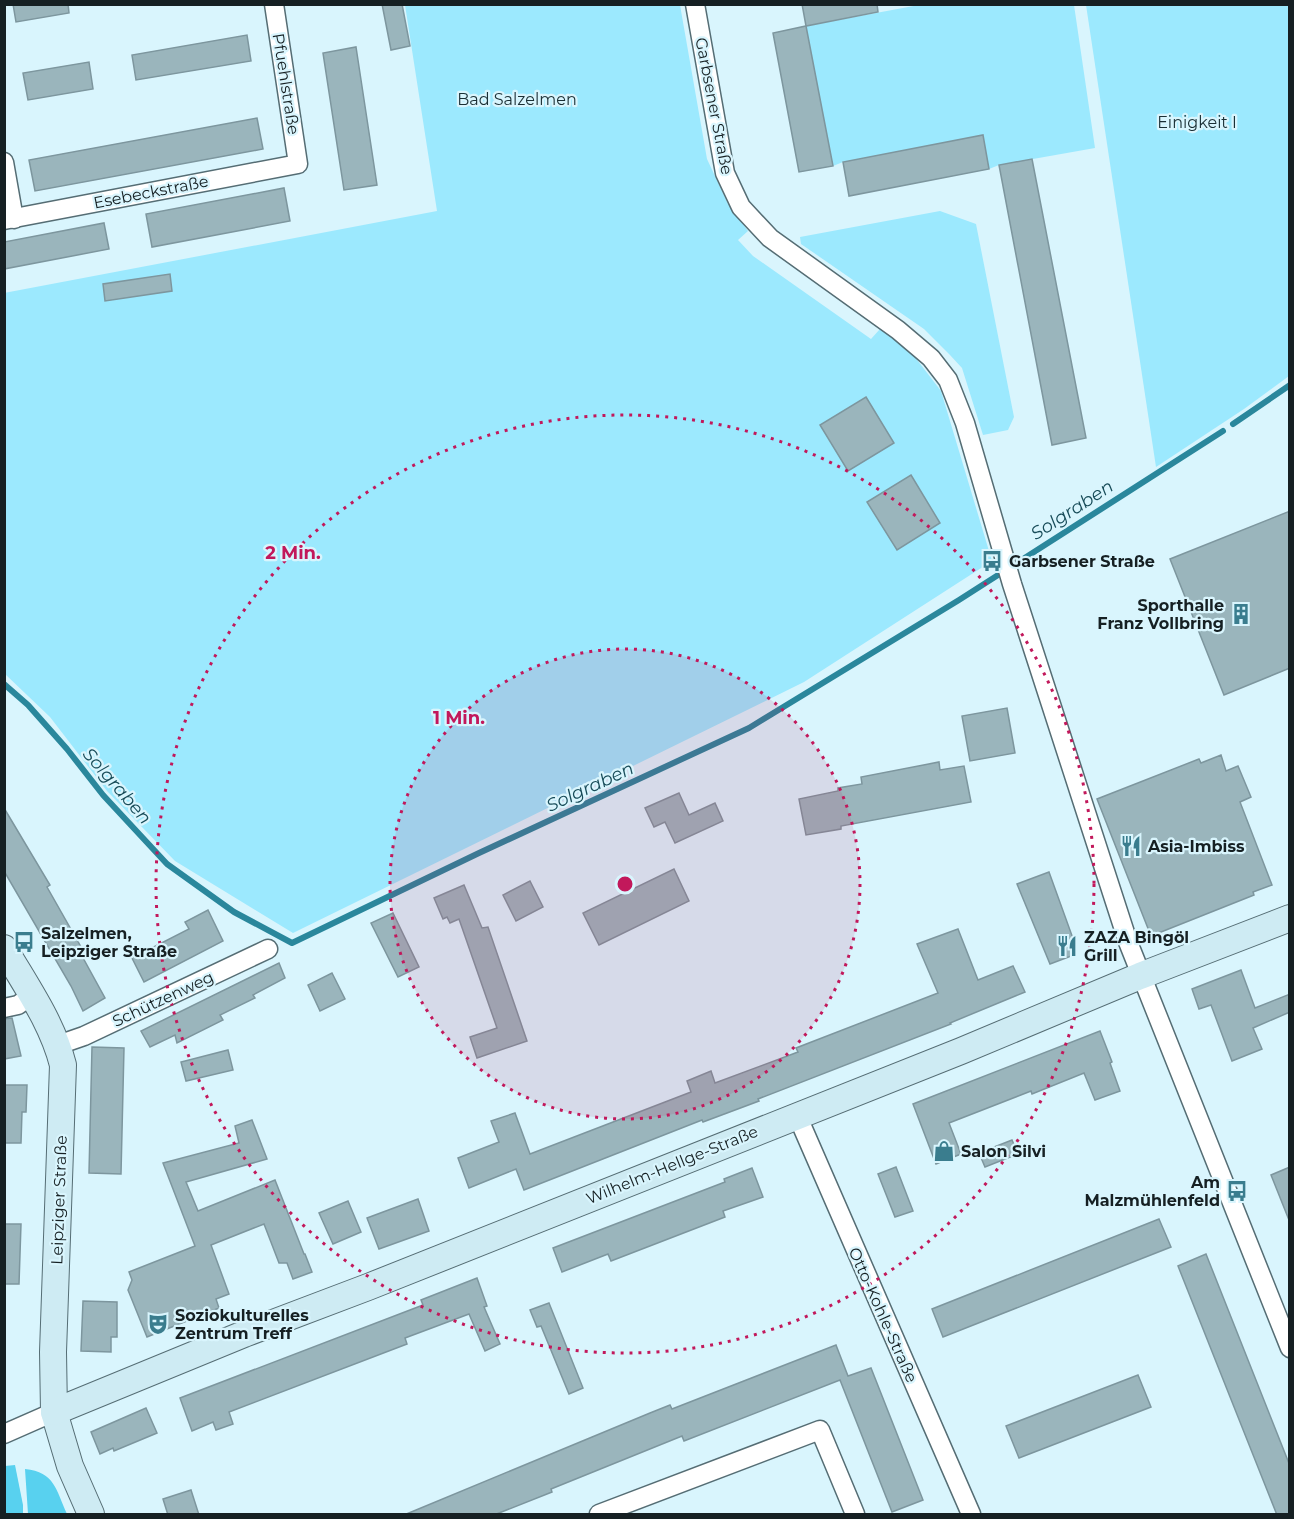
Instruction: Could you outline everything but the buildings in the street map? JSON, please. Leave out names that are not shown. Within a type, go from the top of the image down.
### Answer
[{"type":"main road","name":"Wilhelm-Hellge-Straße","points":[[54,1412],[244,1334],[368,1287],[960,1051],[1140,976],[1290,918]]},
{"type":"main road","name":"Leipziger Straße","points":[[4,948],[58,1045],[63,1065],[53,1362],[54,1412],[67,1457],[91,1515]]},
{"type":"street","name":"Pfuehlstraße","points":[[274,4],[298,164]]},
{"type":"street","name":"Garbsener Straße","points":[[695,4],[725,173],[741,207],[770,238],[898,330],[931,358],[948,380],[962,415],[1012,584],[1084,811],[1140,976]]},
{"type":"street","points":[[4,162],[9,219]]},
{"type":"street","name":"Esebeckstraße","points":[[9,219],[298,164]]},
{"type":"street","name":"Schützenweg","points":[[58,1045],[89,1034],[268,949]]},
{"type":"street","points":[[1140,976],[1290,1348]]},
{"type":"street","points":[[4,1008],[18,1005],[32,995]]},
{"type":"street","name":"Otto-Kohle-Straße","points":[[797,1116],[970,1515]]},
{"type":"street","points":[[4,1434],[54,1412]]},
{"type":"street","points":[[599,1515],[820,1430],[855,1515]]},
{"type":"green space","name":"Bad Salzelmen","points":[[405,5],[680,5],[707,159],[728,204],[748,231],[738,240],[753,256],[871,339],[880,329],[911,352],[941,391],[992,561],[804,682],[293,933],[175,861],[107,791],[50,717],[5,674],[4,293],[437,211]]},
{"type":"green space","points":[[919,5],[1074,5],[1095,148],[999,165],[989,169],[983,135],[843,162],[833,166],[806,26]]},
{"type":"green space","name":"Einigkeit I","points":[[1086,5],[1289,5],[1289,376],[1244,409],[1156,467]]},
{"type":"green space","points":[[940,211],[976,224],[1014,417],[1008,430],[983,435],[962,368],[950,355],[924,329],[801,244],[800,237]]},
{"type":"shaded area","points":[[15,1465],[23,1514],[5,1514],[5,1466]]},
{"type":"shaded area","points":[[25,1469],[49,1478],[67,1514],[28,1514]]},
{"type":"waterway","name":"Solgraben","points":[[1233,424],[1290,385]]},
{"type":"waterway","name":"Solgraben","points":[[4,684],[28,705],[103,795],[167,864],[234,912],[292,943],[479,853],[749,728],[959,600],[1223,431]]},
{"type":"place","name":"Garbsener Straße","points":[[992,561]]},
{"type":"place","name":"Sporthalle Franz Vollbring","points":[[1241,614]]},
{"type":"place","name":"Asia-Imbiss","points":[[1131,846]]},
{"type":"place","name":"Salzelmen, Leipziger Straße","points":[[24,942]]},
{"type":"place","name":"ZAZA Bingöl Grill","points":[[1067,946]]},
{"type":"place","name":"Salon Silvi","points":[[944,1151]]},
{"type":"place","name":"Am Malzmühlenfeld","points":[[1237,1191]]},
{"type":"place","name":"Soziokulturelles Zentrum Treff","points":[[158,1324]]}]
